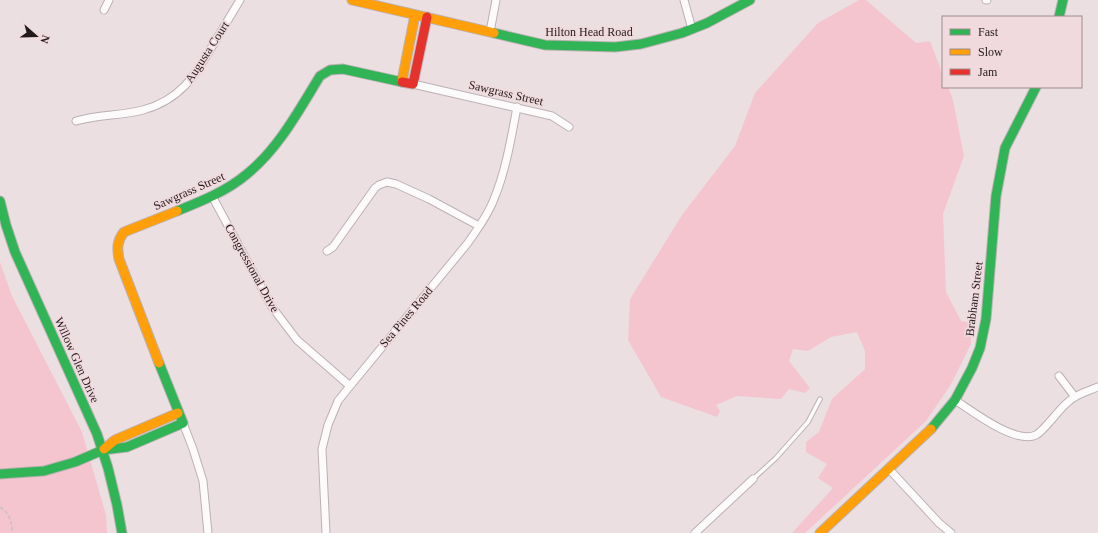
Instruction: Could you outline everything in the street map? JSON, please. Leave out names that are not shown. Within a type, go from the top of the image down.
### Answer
[{"type":"street","points":[[104,10],[109,0]]},
{"type":"street","name":"Augusta Court","points":[[76,121],[90,117],[141,110],[161,103],[178,92],[196,72],[240,0]]},
{"type":"street","name":"Hilton Head Road","points":[[352,0],[545,45],[615,47],[641,44],[692,29],[707,23],[750,0]]},
{"type":"street","points":[[490,32],[496,0]]},
{"type":"street","points":[[684,0],[692,29]]},
{"type":"street","points":[[1059,16],[1063,0]]},
{"type":"street","points":[[402,81],[415,15]]},
{"type":"street","points":[[413,84],[427,17]]},
{"type":"street","name":"Sawgrass Street","points":[[208,533],[203,481],[193,449],[119,259],[117,245],[124,232],[212,196],[238,181],[265,158],[280,140],[320,76],[330,70],[343,69],[402,81],[552,116],[569,127]]},
{"type":"street","name":"Brabham Street","points":[[820,533],[929,431],[955,400],[972,368],[980,348],[986,319],[996,196],[1006,148],[1036,88]]},
{"type":"street","name":"Sea Pines Road","points":[[326,533],[322,449],[326,431],[338,401],[467,244],[479,226],[494,200],[506,162],[517,108]]},
{"type":"street","points":[[327,251],[333,248],[375,188],[387,182],[396,184],[429,199],[479,226]]},
{"type":"street","name":"Congressional Drive","points":[[212,196],[272,307],[297,340],[350,386]]},
{"type":"street","name":"Willow Glen Drive","points":[[0,200],[15,252],[103,450],[118,505],[122,533]]},
{"type":"street","points":[[1059,376],[1075,397]]},
{"type":"street","points":[[955,400],[1002,430],[1026,438],[1037,434],[1068,401],[1098,387]]},
{"type":"street","points":[[103,450],[115,440],[178,413]]},
{"type":"street","points":[[0,474],[44,471],[75,462],[103,450],[127,447],[183,423]]},
{"type":"street","points":[[889,469],[939,523],[951,533]]},
{"type":"street","points":[[694,533],[753,479]]},
{"type":"lane","points":[[753,479],[776,458],[808,422],[820,399]]},
{"type":"path","points":[[0,507],[6,511],[11,518],[12,533]]},
{"type":"shaded area","points":[[859,0],[866,0],[916,43],[930,41],[942,72],[942,88],[948,88],[953,100],[964,156],[943,214],[946,292],[961,321],[971,323],[971,344],[950,386],[926,421],[805,533],[792,533],[833,488],[818,478],[827,464],[806,452],[806,442],[819,432],[832,399],[865,369],[865,351],[857,332],[831,337],[808,351],[793,349],[789,361],[810,388],[805,393],[789,389],[781,399],[737,396],[716,405],[720,411],[717,417],[661,397],[628,340],[630,299],[682,215],[735,146],[755,93],[818,23]]},
{"type":"shaded area","points":[[0,262],[12,296],[82,432],[106,515],[107,533],[0,533]]},
{"type":"traffic: fast","points":[[494,33],[545,45],[615,47],[641,44],[682,33],[707,23],[750,0]]},
{"type":"traffic: fast","points":[[1059,16],[1063,0]]},
{"type":"traffic: fast","points":[[177,211],[223,191],[258,164],[279,141],[320,76],[330,70],[343,69],[402,82]]},
{"type":"traffic: fast","points":[[931,429],[955,400],[972,368],[980,348],[986,319],[996,196],[1005,148],[1035,88]]},
{"type":"traffic: fast","points":[[0,201],[15,252],[97,434],[108,468],[122,533]]},
{"type":"traffic: fast","points":[[0,474],[44,471],[75,462],[103,450],[127,447],[183,423],[159,363]]},
{"type":"traffic: slow","points":[[352,0],[494,33]]},
{"type":"traffic: slow","points":[[402,81],[415,15]]},
{"type":"traffic: slow","points":[[159,363],[119,259],[118,245],[124,232],[177,211]]},
{"type":"traffic: slow","points":[[104,449],[115,440],[178,413]]},
{"type":"traffic: slow","points":[[820,533],[931,429]]},
{"type":"traffic: jam","points":[[402,82],[413,84],[427,17]]}]
